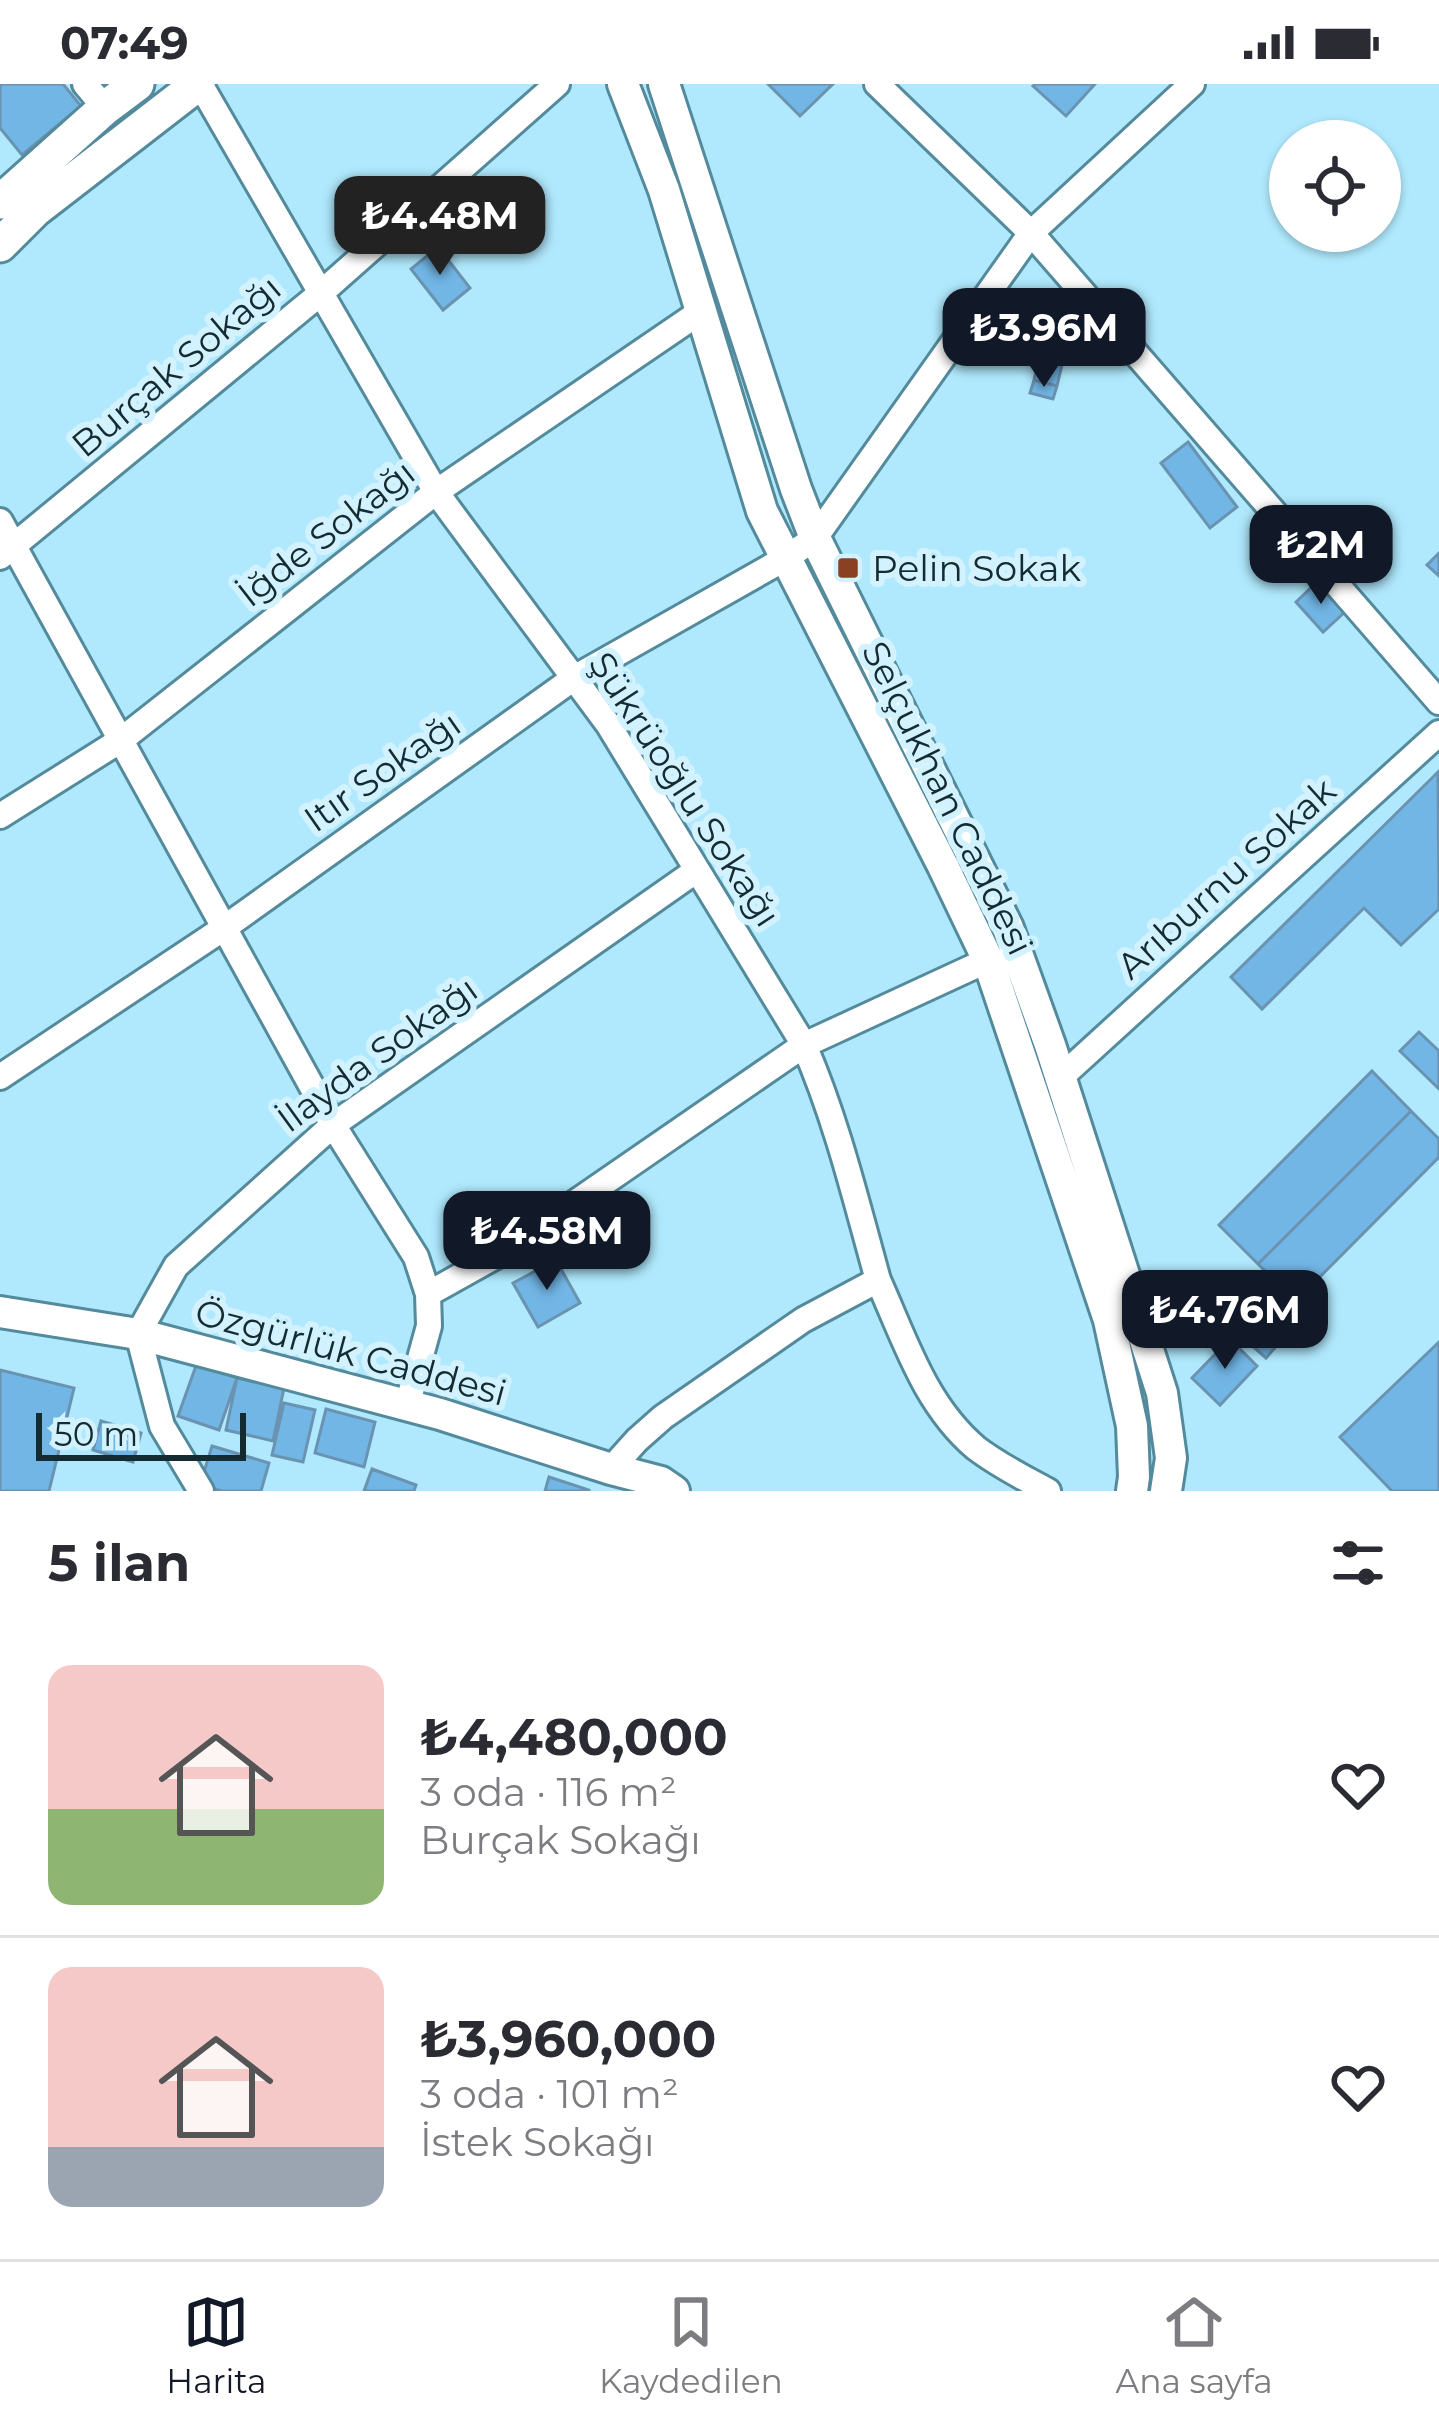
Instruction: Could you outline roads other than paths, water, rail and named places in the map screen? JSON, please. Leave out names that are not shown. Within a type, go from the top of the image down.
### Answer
[{"type":"main road","points":[[6,184],[95,96],[137,84]]},
{"type":"main road","points":[[0,245],[35,210],[199,84]]},
{"type":"street","name":"Şükrüoğlu Sokağı","points":[[199,84],[436,492],[608,724],[804,1046],[842,1145],[878,1280],[923,1382],[948,1419],[994,1461],[1048,1491]]},
{"type":"street","name":"Burçak Sokağı","points":[[7,552],[321,292],[557,84]]},
{"type":"street","name":"Selçukhan Caddesi","points":[[622,84],[664,190],[762,511],[988,960],[1108,1320],[1132,1426],[1132,1491]]},
{"type":"street","name":"Selçukhan Caddesi","points":[[664,84],[815,538],[1008,928],[1162,1393],[1171,1458],[1166,1491]]},
{"type":"street","points":[[877,84],[1031,233],[1439,702]]},
{"type":"street","points":[[815,538],[1031,233],[1192,84]]},
{"type":"street","name":"İğde Sokağı","points":[[0,816],[121,740],[436,492],[700,312]]},
{"type":"street","points":[[0,521],[7,552],[121,740],[333,1125],[416,1257],[428,1294],[429,1326],[407,1406]]},
{"type":"street","name":"Itır Sokağı","points":[[0,1077],[224,928],[574,678],[815,538]]},
{"type":"street","name":"Arıburnu Sokak","points":[[1061,1077],[1439,733]]},
{"type":"street","name":"İlayda Sokağı","points":[[138,1334],[176,1266],[333,1125],[697,870]]},
{"type":"street","points":[[428,1294],[505,1251],[804,1046],[988,960]]},
{"type":"street","points":[[611,1469],[663,1417],[803,1320],[878,1280]]},
{"type":"street","name":"Özgürlük Caddesi","points":[[0,1312],[138,1334],[407,1406],[661,1482],[674,1491]]},
{"type":"street","points":[[138,1334],[162,1426],[201,1491]]},
{"type":"place","name":"Pelin Sokak","points":[[848,568]]}]
